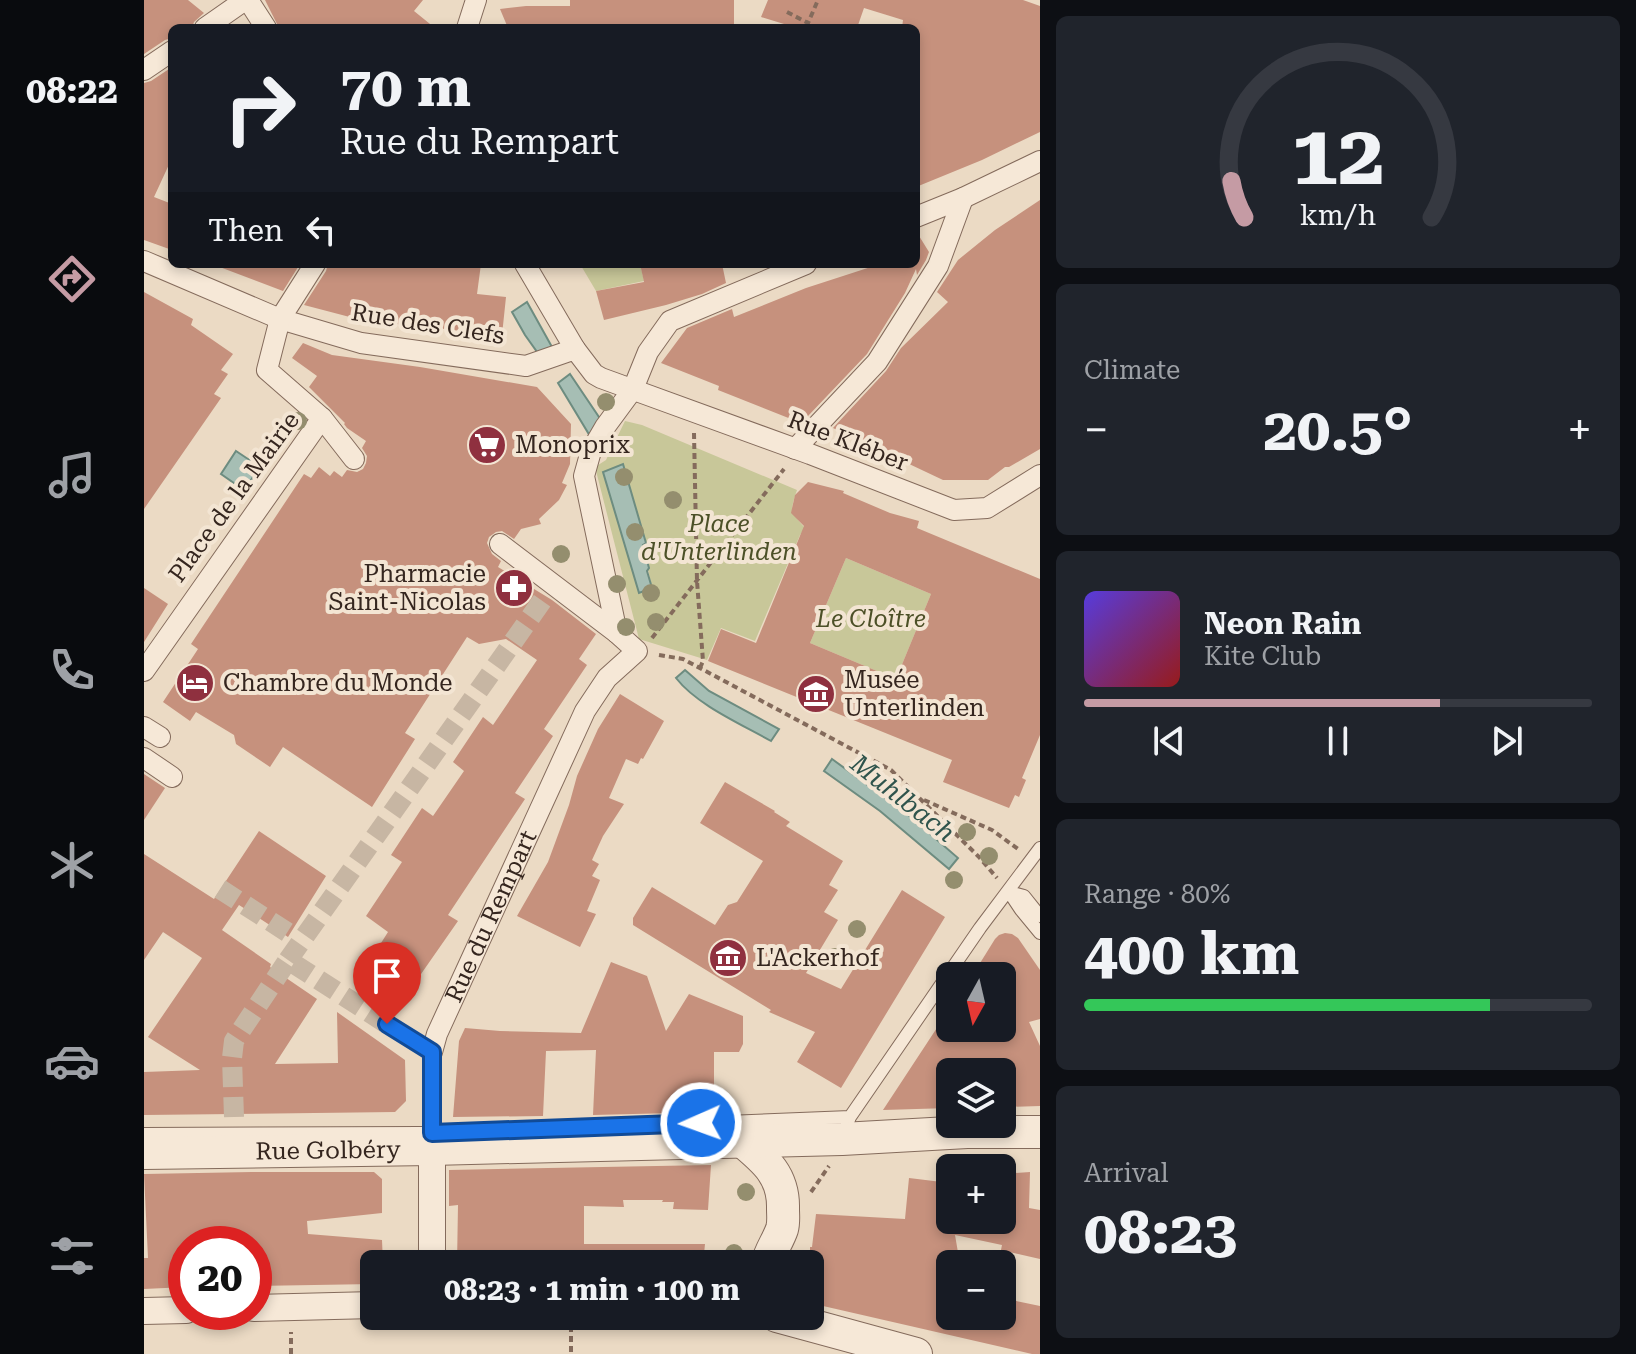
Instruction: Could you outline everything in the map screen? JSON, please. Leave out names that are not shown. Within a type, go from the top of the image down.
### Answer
[{"type":"street","points":[[211,24],[247,0],[263,24]]},
{"type":"street","points":[[468,24],[476,0]]},
{"type":"street","points":[[144,70],[168,54]]},
{"type":"street","points":[[920,215],[1040,161]]},
{"type":"street","points":[[795,449],[877,362],[938,266],[963,198]]},
{"type":"street","name":"Rue des Clefs","points":[[144,261],[280,319],[361,343],[526,366],[575,349]]},
{"type":"street","points":[[280,319],[312,268]]},
{"type":"street","name":"Rue Kléber","points":[[527,268],[575,349],[594,374],[601,378],[954,510],[987,508],[1040,475]]},
{"type":"street","points":[[617,633],[584,476],[591,451],[633,389],[648,352],[670,321],[796,268]]},
{"type":"street","name":"Place de la Mairie","points":[[144,671],[322,418],[267,370],[280,319]]},
{"type":"street","points":[[322,418],[354,459]]},
{"type":"street","points":[[500,544],[617,633],[643,647]]},
{"type":"street","name":"Rue du Rempart","points":[[432,1052],[437,1034],[585,711],[607,678],[643,647]]},
{"type":"street","points":[[144,758],[172,777]]},
{"type":"street","name":"Rue Golbéry","points":[[144,1153],[432,1141],[742,1141],[846,1128],[1040,1132]]},
{"type":"street","name":"Rue du Rempart","points":[[432,1141],[432,1250]]},
{"type":"street","points":[[742,1141],[770,1167],[783,1195],[783,1226],[771,1250]]},
{"type":"street","points":[[272,1308],[360,1305]]},
{"type":"street","points":[[144,1311],[168,1310]]},
{"type":"street","points":[[824,1329],[916,1354]]},
{"type":"lane","points":[[846,1128],[980,928],[1040,848]]},
{"type":"lane","points":[[1009,892],[1024,896],[1040,916]]},
{"type":"lane","points":[[1009,892],[1040,933]]},
{"type":"lane","points":[[387,1024],[432,1052]]},
{"type":"lane","name":"Rue du Rempart","points":[[432,1052],[432,1141]]},
{"type":"lane","name":"Rue Golbéry","points":[[144,1134],[432,1141],[846,1128]]},
{"type":"path","points":[[787,12],[808,23],[818,0]]},
{"type":"path","points":[[694,411],[697,581],[703,661],[700,668]]},
{"type":"path","points":[[795,449],[787,465],[643,647],[683,659],[891,770],[979,857],[1009,892]]},
{"type":"path","points":[[919,798],[992,830],[1032,861]]},
{"type":"path","points":[[291,1329],[291,1354]]},
{"type":"path","points":[[571,1330],[571,1354]]},
{"type":"green space","points":[[582,268],[641,268],[644,281],[596,291]]},
{"type":"green space","name":"Place d'Unterlinden","points":[[625,421],[642,425],[797,490],[793,510],[805,528],[755,641],[721,628],[707,660],[639,639],[595,467],[606,460]],"holes":[[[623,465],[646,543],[642,544],[652,587],[639,593],[603,472]]]},
{"type":"green space","name":"Le Cloître","points":[[846,558],[931,594],[896,679],[810,643]]},
{"type":"shaded area","points":[[527,302],[552,347],[540,356],[512,312]]},
{"type":"shaded area","points":[[570,374],[605,426],[590,436],[558,383]]},
{"type":"shaded area","points":[[236,451],[260,467],[244,490],[221,474]]},
{"type":"shaded area","points":[[623,464],[646,543],[643,545],[652,588],[639,593],[603,472]]},
{"type":"shaded area","points":[[685,670],[709,691],[779,729],[771,741],[695,697],[676,678]]},
{"type":"shaded area","points":[[832,759],[906,813],[958,858],[949,869],[880,811],[824,771]]},
{"type":"building","points":[[144,0],[188,0],[204,13],[193,24],[168,24],[168,39],[144,54]]},
{"type":"building","points":[[265,0],[423,0],[414,11],[430,24],[277,24]]},
{"type":"building","points":[[570,0],[734,0],[734,24],[506,24],[500,9],[570,6]]},
{"type":"building","points":[[768,0],[1023,0],[1040,6],[1040,132],[920,185],[920,24],[902,24],[903,20],[864,8],[858,24],[784,24],[761,17]]},
{"type":"building","points":[[168,70],[168,167],[154,197],[168,202],[168,249],[144,240],[144,83]]},
{"type":"building","points":[[1040,200],[1040,449],[1005,467],[988,480],[943,480],[833,428],[886,371],[901,348],[948,302],[937,292],[958,260]]},
{"type":"building","points":[[920,237],[929,252],[917,275],[916,269],[905,293],[867,354],[808,416],[794,410],[791,419],[661,363],[687,328],[732,309],[734,317],[806,288],[868,268],[920,268]]},
{"type":"building","points":[[222,268],[297,268],[283,291]]},
{"type":"building","points":[[327,268],[480,268],[477,294],[506,297],[502,335],[365,321],[304,305]]},
{"type":"building","points":[[641,268],[723,268],[726,283],[666,305],[604,320],[596,291],[644,282]]},
{"type":"building","points":[[144,292],[193,319],[191,325],[233,354],[221,370],[228,374],[214,394],[221,398],[144,509]]},
{"type":"building","points":[[303,343],[332,355],[537,387],[571,424],[570,464],[562,483],[567,485],[559,500],[539,519],[541,524],[521,529],[514,539],[502,531],[496,532],[487,543],[492,554],[501,561],[498,567],[552,600],[596,634],[579,659],[587,665],[544,729],[553,736],[515,793],[525,799],[448,915],[458,921],[398,1007],[357,981],[388,932],[366,916],[402,862],[391,855],[422,808],[433,816],[464,771],[453,762],[483,717],[493,725],[537,660],[506,639],[479,644],[467,637],[405,733],[415,739],[372,807],[283,747],[270,767],[236,744],[234,735],[196,712],[190,721],[163,702],[198,649],[191,644],[304,474],[311,478],[319,467],[330,476],[334,471],[342,477],[347,470],[357,472],[363,469],[366,463],[367,456],[362,448],[366,441],[347,428],[309,387],[317,376],[292,358]]},
{"type":"building","points":[[808,482],[844,491],[890,513],[919,521],[917,528],[1040,579],[1040,735],[1022,778],[1026,780],[1019,797],[1015,795],[1009,808],[943,782],[952,760],[708,661],[721,629],[756,643],[804,526],[791,513],[795,495]],"holes":[[[846,558],[931,594],[896,679],[810,643]]]},
{"type":"building","points":[[144,588],[168,604],[144,642]]},
{"type":"building","points":[[620,694],[664,721],[638,764],[626,759],[609,798],[624,804],[592,860],[599,864],[592,876],[600,880],[587,911],[596,914],[580,947],[517,916],[548,862],[577,776],[598,729]]},
{"type":"building","points":[[144,774],[165,788],[144,820]]},
{"type":"building","points":[[725,782],[775,811],[790,822],[786,826],[843,861],[829,885],[838,890],[824,912],[838,920],[806,973],[841,989],[902,890],[945,917],[841,1088],[797,1062],[815,1032],[769,1012],[771,1010],[633,925],[633,918],[652,887],[715,925],[728,905],[737,902],[763,861],[700,823]]},
{"type":"building","points":[[259,831],[326,876],[288,937],[239,905],[222,930],[317,999],[275,1064],[338,1063],[337,1012],[405,1060],[406,1101],[395,1112],[144,1115],[144,1072],[200,1070],[148,1037],[202,958],[163,932],[144,960],[144,854],[214,899]]},
{"type":"building","points":[[1012,934],[1018,938],[1040,970],[1040,1019],[1029,1022],[1040,1046],[1040,1106],[1016,1107],[1016,1058],[936,1058],[936,1108],[883,1110],[936,1029],[936,1042],[1016,1042],[1016,962],[981,962],[999,935]]},
{"type":"building","points":[[611,962],[647,976],[666,1031],[689,994],[743,1016],[743,1044],[739,1052],[714,1052],[714,1112],[593,1115],[596,1050],[546,1051],[543,1116],[453,1117],[459,1041],[465,1028],[581,1033]]},
{"type":"building","points":[[711,1165],[708,1210],[673,1209],[674,1202],[663,1200],[623,1200],[624,1207],[584,1206],[584,1244],[705,1244],[704,1250],[457,1250],[458,1205],[449,1206],[449,1170]]},
{"type":"building","points":[[374,1172],[382,1179],[382,1213],[307,1221],[308,1234],[382,1240],[382,1250],[360,1250],[360,1284],[272,1286],[272,1226],[168,1226],[168,1288],[144,1289],[144,1258],[148,1258],[144,1174]]},
{"type":"building","points":[[1030,1172],[1029,1208],[1040,1210],[1040,1259],[1016,1253],[1016,1250],[1001,1250],[1002,1245],[955,1235],[958,1250],[936,1250],[936,1330],[1016,1330],[1016,1301],[1040,1306],[1040,1354],[824,1306],[824,1250],[810,1250],[816,1214],[905,1219],[909,1178],[936,1181],[936,1234],[1016,1234],[1016,1173]]},
{"type":"tunnel","points":[[288,960],[554,584]]},
{"type":"tunnel","points":[[220,889],[290,934]]},
{"type":"tunnel","points":[[234,1117],[234,1041],[288,960],[387,1024]]},
{"type":"place","name":"Monoprix","points":[[487,445]]},
{"type":"place","name":"Pharmacie Saint-Nicolas","points":[[514,588]]},
{"type":"place","name":"Chambre du Monde","points":[[195,683]]},
{"type":"place","name":"Musée Unterlinden","points":[[816,694]]},
{"type":"place","name":"L'Ackerhof","points":[[728,958]]},
{"type":"route","points":[[387,1024],[432,1052],[432,1133],[701,1123]]},
{"type":"water label","name":"Muhlbach","points":[[903,798]]}]
